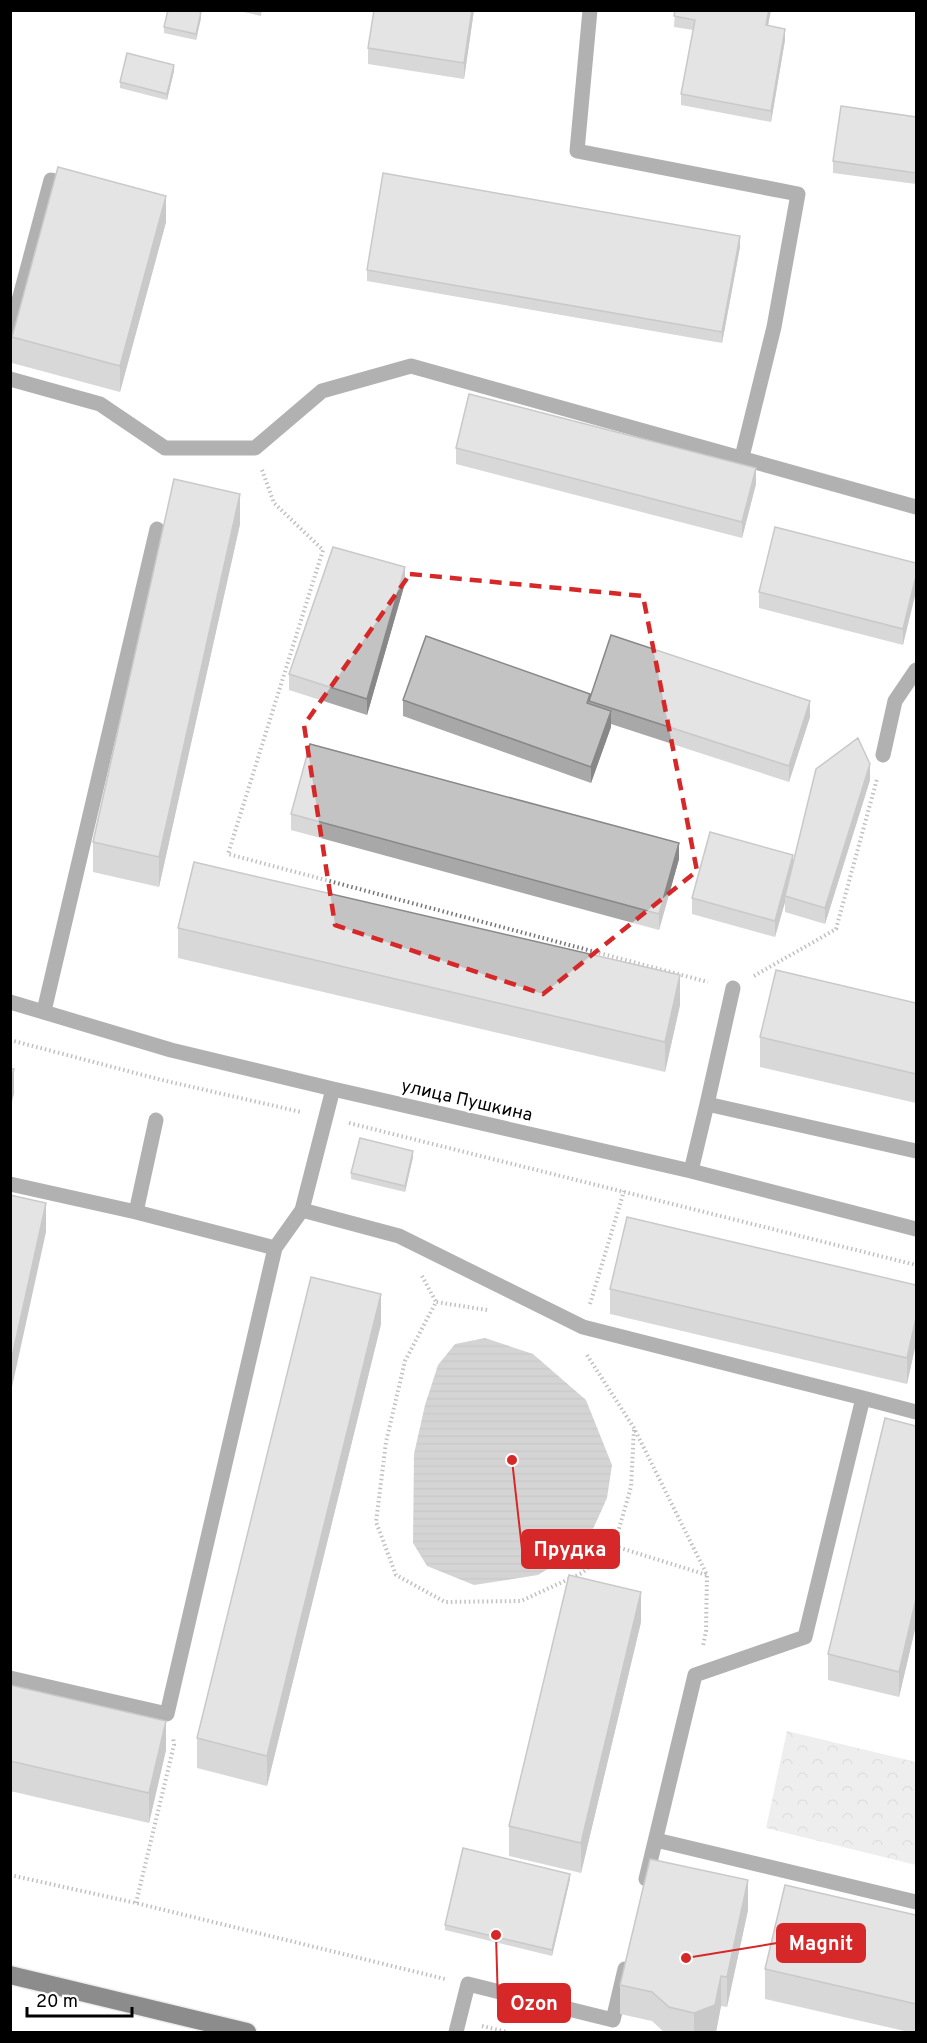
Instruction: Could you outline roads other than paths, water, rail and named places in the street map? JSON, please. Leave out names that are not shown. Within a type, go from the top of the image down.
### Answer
[{"type":"highway","points":[[10,1976],[247,2032]]},
{"type":"street","points":[[590,10],[577,151],[798,194],[774,327],[742,457]]},
{"type":"street","points":[[10,334],[51,180],[88,189]]},
{"type":"street","points":[[10,379],[100,404],[165,448],[255,448],[322,391],[411,366],[916,507]]},
{"type":"street","points":[[44,1011],[157,529]]},
{"type":"street","points":[[883,755],[896,701],[916,670]]},
{"type":"street","points":[[691,1171],[733,988]]},
{"type":"street","name":"улица Пушкина","points":[[10,1002],[171,1050],[691,1171],[916,1229]]},
{"type":"street","points":[[10,1678],[167,1714],[275,1248],[302,1210],[333,1089]]},
{"type":"street","points":[[707,1104],[916,1150]]},
{"type":"street","points":[[136,1212],[156,1120]]},
{"type":"street","points":[[10,1184],[136,1212],[275,1248]]},
{"type":"street","points":[[302,1210],[399,1236],[583,1327],[916,1412]]},
{"type":"street","points":[[642,1896],[695,1676],[805,1637],[863,1398]]},
{"type":"street","points":[[656,1840],[916,1902]]},
{"type":"street","points":[[456,2032],[468,1984],[613,2020],[629,1953]]},
{"type":"place","name":"Прудка","points":[[512,1460]]},
{"type":"place","name":"Ozon","points":[[496,1935]]},
{"type":"place","name":"Magnit","points":[[686,1958]]}]
